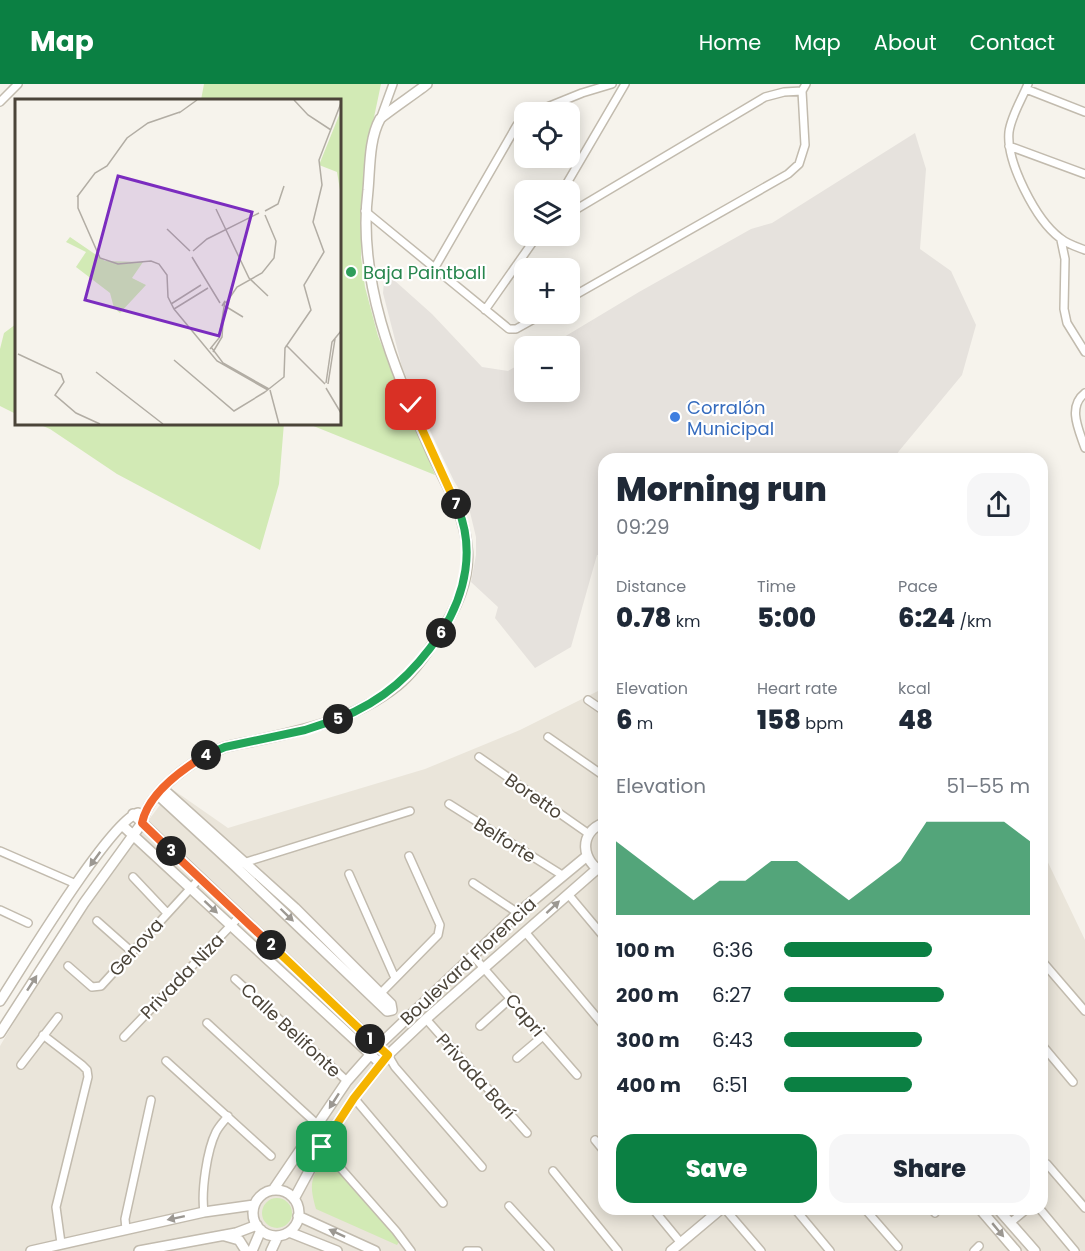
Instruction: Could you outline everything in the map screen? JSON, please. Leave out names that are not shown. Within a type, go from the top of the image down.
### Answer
[{"type":"street","points":[[0,102],[18,84]]},
{"type":"street","points":[[0,1033],[84,903],[134,836],[142,823],[145,811],[160,792],[185,768],[210,753],[327,724],[365,707],[399,684],[410,673],[443,630],[459,596],[467,566],[468,550],[459,510],[411,405],[380,325],[370,277],[365,211],[373,146],[393,84]]},
{"type":"street","points":[[381,117],[427,84]]},
{"type":"street","points":[[560,102],[612,84]]},
{"type":"street","points":[[569,180],[625,84]]},
{"type":"street","points":[[1085,112],[1027,86],[1010,129],[1009,146],[1032,204],[1045,225],[1061,240],[1085,250]]},
{"type":"street","points":[[580,207],[765,97],[804,87],[805,146],[799,164],[794,169],[580,292]]},
{"type":"street","points":[[434,269],[514,130]]},
{"type":"street","points":[[1009,146],[1085,174]]},
{"type":"street","points":[[365,211],[509,329],[516,329],[525,324]]},
{"type":"street","points":[[1061,240],[1065,259],[1063,284],[1065,316],[1075,339],[1085,352]]},
{"type":"street","points":[[485,310],[530,246]]},
{"type":"street","points":[[1085,393],[1077,402],[1075,412],[1085,448]]},
{"type":"street","points":[[588,700],[598,707]]},
{"type":"street","points":[[548,737],[598,772]]},
{"type":"street","name":"Boretto","points":[[479,757],[589,834]]},
{"type":"street","points":[[160,792],[240,864],[377,996],[438,935],[440,929],[409,856]]},
{"type":"street","name":"Belforte","points":[[449,804],[562,875]]},
{"type":"street","points":[[0,1001],[76,885],[122,825],[133,814],[145,811]]},
{"type":"street","points":[[240,864],[410,811]]},
{"type":"street","points":[[133,814],[378,1046],[482,1167]]},
{"type":"street","points":[[122,825],[381,1064]]},
{"type":"street","points":[[598,825],[589,834],[585,847],[587,856],[598,868]]},
{"type":"street","points":[[0,851],[76,885]]},
{"type":"street","name":"Boulevard Florencia","points":[[273,1190],[347,1082],[370,1054],[518,913],[587,856]]},
{"type":"street","name":"Boulevard Florencia","points":[[294,1199],[322,1147],[354,1098],[381,1064],[390,1059],[426,1019],[568,894],[598,873]]},
{"type":"street","points":[[349,874],[395,978]]},
{"type":"street","points":[[133,877],[167,913]]},
{"type":"street","name":"Genova","points":[[68,966],[89,985],[99,988],[200,878]]},
{"type":"street","points":[[473,883],[518,913]]},
{"type":"street","points":[[568,894],[598,930]]},
{"type":"street","points":[[0,910],[28,923]]},
{"type":"street","name":"Privada Niza","points":[[124,1036],[240,916]]},
{"type":"street","points":[[97,921],[132,952]]},
{"type":"street","points":[[526,933],[598,1019]]},
{"type":"street","name":"Capri","points":[[474,957],[577,1075]]},
{"type":"street","points":[[1048,967],[1085,1011]]},
{"type":"street","name":"Calle Belifonte","points":[[235,979],[347,1082]]},
{"type":"street","points":[[480,1026],[511,998]]},
{"type":"street","points":[[21,1065],[58,1017]]},
{"type":"street","name":"Privada Barí","points":[[426,1019],[527,1132]]},
{"type":"street","points":[[207,1023],[318,1125]]},
{"type":"street","points":[[43,1035],[82,1065],[88,1077],[56,1207],[61,1243]]},
{"type":"street","points":[[517,1058],[543,1036]]},
{"type":"street","points":[[1048,1052],[1073,1082]]},
{"type":"street","points":[[166,1061],[271,1156]]},
{"type":"street","points":[[354,1098],[443,1203]]},
{"type":"street","points":[[126,1229],[125,1219],[151,1100]]},
{"type":"street","points":[[204,1212],[206,1172],[212,1144],[217,1131],[228,1116]]},
{"type":"street","points":[[310,1138],[322,1147],[411,1251]]},
{"type":"street","points":[[595,1140],[598,1144]]},
{"type":"street","points":[[1048,1165],[1085,1208]]},
{"type":"street","points":[[553,1171],[618,1251]]},
{"type":"street","points":[[31,1251],[204,1212],[254,1205],[265,1193],[273,1190],[281,1190],[294,1199],[298,1207],[297,1222],[289,1232],[278,1236],[266,1234],[254,1219],[254,1205]]},
{"type":"street","points":[[509,1206],[550,1251]]},
{"type":"street","points":[[657,1215],[676,1248],[716,1215]]},
{"type":"street","points":[[728,1215],[761,1251]]},
{"type":"street","points":[[800,1215],[830,1251]]},
{"type":"street","points":[[870,1215],[898,1247]]},
{"type":"street","points":[[985,1215],[1016,1251]]},
{"type":"street","points":[[1003,1215],[1035,1251]]},
{"type":"street","points":[[1010,1223],[1020,1215]]},
{"type":"street","points":[[1045,1215],[1075,1251]]},
{"type":"street","points":[[298,1216],[375,1251]]},
{"type":"street","points":[[139,1251],[259,1228]]},
{"type":"street","points":[[252,1251],[259,1228]]},
{"type":"street","points":[[289,1232],[337,1251]]},
{"type":"street","points":[[223,1235],[239,1240],[246,1251]]},
{"type":"street","points":[[271,1251],[278,1236]]},
{"type":"street","points":[[467,1251],[478,1251]]},
{"type":"shaded area","name":"Corralón Municipal","points":[[915,133],[926,169],[920,249],[951,271],[976,325],[962,375],[898,453],[598,453],[598,555],[571,647],[535,668],[495,618],[498,607],[471,582],[476,555],[476,537],[468,504],[454,481],[402,367],[383,293],[385,272],[432,314],[482,367],[508,371],[514,367],[514,402],[580,402],[580,336],[566,336],[751,229],[772,223]]},
{"type":"shaded area","points":[[598,691],[598,1215],[1048,1215],[1048,862],[1085,940],[1085,1251],[0,1251],[0,1046],[78,914],[172,789],[228,828],[425,769],[520,730]]},
{"type":"green space","name":"Baja Paintball","points":[[204,84],[381,84],[364,165],[361,257],[365,287],[378,336],[435,475],[308,424],[340,424],[340,99],[201,99]]},
{"type":"green space","points":[[15,325],[15,414],[0,406],[0,349],[4,333]]},
{"type":"green space","points":[[38,424],[284,424],[279,484],[260,550],[117,474],[50,429]]},
{"type":"green space","points":[[325,1155],[401,1238],[397,1245],[316,1209],[312,1192],[313,1180]]},
{"type":"green space","points":[[277,1198],[288,1202],[292,1213],[288,1224],[277,1228],[266,1224],[262,1213],[266,1202]]},
{"type":"place","name":"Baja Paintball","points":[[351,272]]},
{"type":"place","name":"Corralón Municipal","points":[[675,417]]},
{"type":"route","points":[[322,1147],[354,1098],[388,1055],[142,823],[145,811],[153,800],[185,768],[199,759],[225,747],[327,724],[365,707],[399,684],[428,652],[443,630],[462,588],[468,550],[459,510],[411,405]]}]
